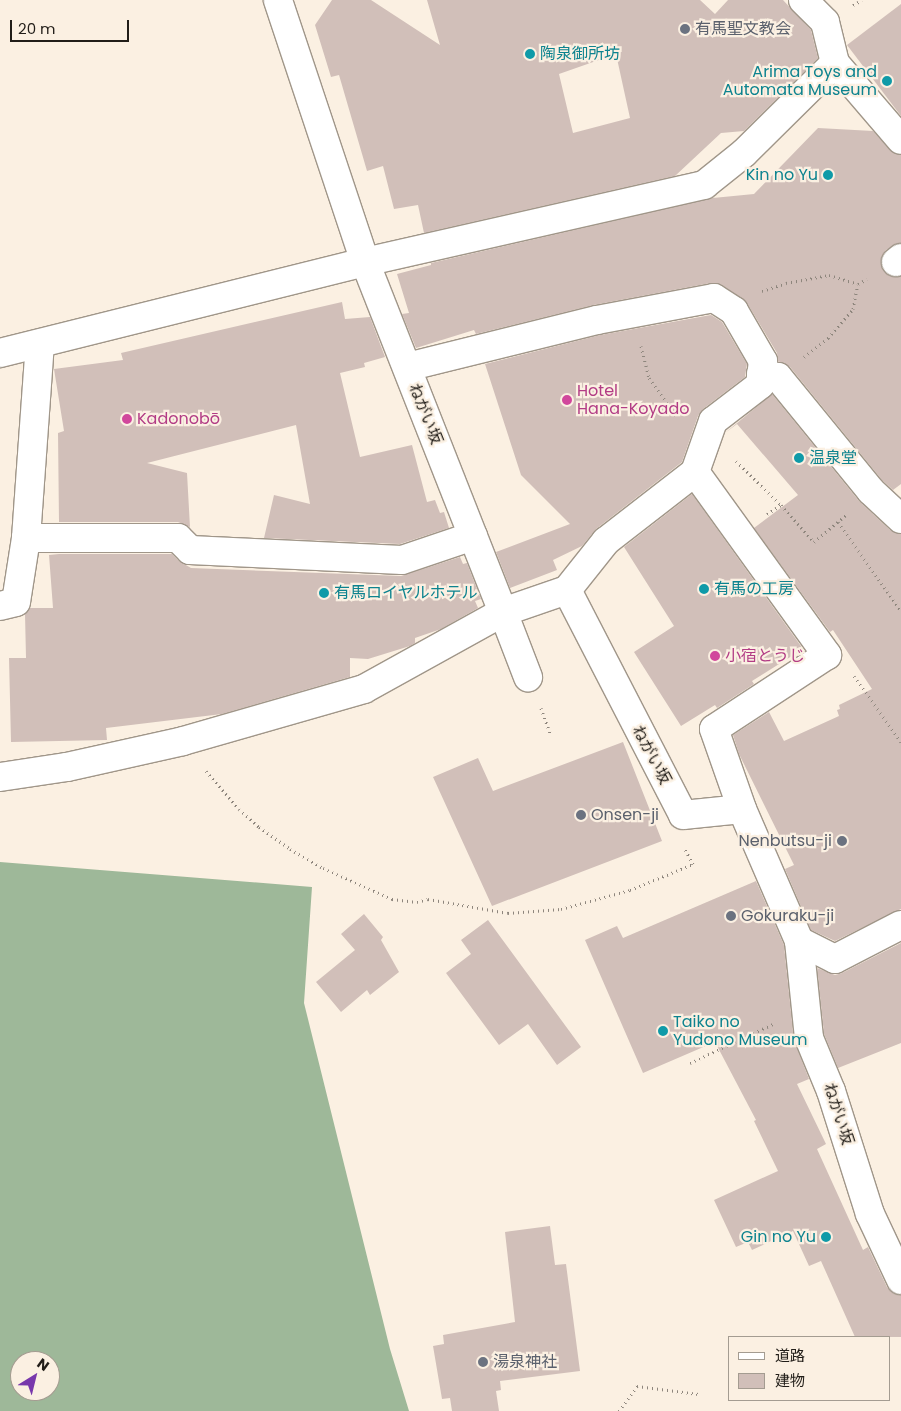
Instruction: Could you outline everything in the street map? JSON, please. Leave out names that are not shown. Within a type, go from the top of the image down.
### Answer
[{"type":"street","name":"ねがい坂","points":[[278,0],[365,262],[528,678]]},
{"type":"street","points":[[803,0],[825,22],[835,62],[901,140]]},
{"type":"street","points":[[0,353],[365,262],[704,184],[744,154],[835,62]]},
{"type":"street","points":[[407,367],[633,314],[714,298],[734,310],[763,360],[769,376],[871,491],[901,518]]},
{"type":"street","points":[[0,606],[16,602],[26,538],[40,344]]},
{"type":"street","points":[[0,777],[67,767],[183,741],[364,689],[503,612],[567,590],[606,540],[695,472],[713,421],[769,376]]},
{"type":"street","points":[[695,472],[827,655]]},
{"type":"street","points":[[26,538],[178,538],[190,550],[402,560],[473,536]]},
{"type":"street","name":"ねがい坂","points":[[567,590],[683,815]]},
{"type":"street","name":"ねがい坂","points":[[827,655],[714,728],[742,809],[799,941],[809,1038],[831,1091],[870,1214],[901,1280]]},
{"type":"street","points":[[683,815],[742,809]]},
{"type":"street","points":[[799,941],[835,959],[901,925]]},
{"type":"path","points":[[724,304],[786,283],[830,275],[858,284],[853,309],[828,338],[769,376]]},
{"type":"path","points":[[633,314],[649,378],[684,428],[708,435],[781,505],[814,542],[838,522],[901,611]]},
{"type":"path","points":[[827,655],[838,654],[901,742]]},
{"type":"path","points":[[204,769],[239,809],[259,827],[323,868],[362,887],[392,899],[417,902],[428,899],[508,913],[561,909],[630,890],[693,864],[674,825],[683,815]]},
{"type":"path","points":[[690,1063],[806,1010]]},
{"type":"path","points":[[619,1411],[637,1386],[698,1394]]},
{"type":"green space","points":[[0,862],[312,887],[304,1003],[390,1349],[409,1411],[0,1411]]},
{"type":"building","points":[[332,0],[371,0],[440,45],[427,0],[700,0],[715,14],[728,0],[783,0],[811,30],[818,58],[744,131],[721,133],[675,176],[424,233],[418,205],[394,209],[383,166],[367,171],[339,75],[331,77],[315,25]],"holes":[[[616,54],[630,118],[573,133],[559,74]]]},
{"type":"building","name":"Arima Toys and Automata Museum","points":[[901,4],[901,116],[847,45]]},
{"type":"building","points":[[818,128],[873,131],[890,150],[901,155],[901,243],[886,250],[882,256],[881,264],[884,271],[890,276],[901,276],[901,484],[893,490],[882,480],[790,367],[778,361],[777,353],[747,303],[722,285],[711,283],[594,305],[476,334],[474,330],[416,348],[402,314],[409,313],[397,274],[431,265],[431,263],[713,198],[754,194]]},
{"type":"building","points":[[342,302],[345,319],[370,317],[385,357],[364,363],[365,367],[340,373],[360,457],[412,445],[427,502],[435,500],[440,513],[444,512],[449,528],[400,544],[264,538],[274,495],[310,504],[296,425],[147,463],[187,473],[190,527],[178,522],[59,522],[58,433],[64,431],[54,369],[123,360],[121,353]]},
{"type":"building","points":[[711,315],[722,322],[747,364],[745,377],[703,409],[698,416],[682,462],[596,529],[582,546],[553,560],[557,570],[510,588],[496,552],[570,524],[521,475],[485,364],[600,335]]},
{"type":"building","points":[[772,394],[859,501],[890,530],[901,534],[901,909],[835,941],[811,930],[785,869],[794,865],[739,754],[733,735],[769,712],[784,741],[839,716],[837,710],[840,709],[839,705],[872,689],[833,630],[830,632],[754,528],[798,495],[737,424],[725,433]]},
{"type":"building","name":"有馬の工房","points":[[692,494],[803,649],[752,681],[754,684],[717,708],[715,705],[681,726],[634,652],[674,626],[624,547]]},
{"type":"building","points":[[172,554],[191,568],[401,576],[460,557],[463,564],[467,563],[481,599],[475,601],[478,608],[441,629],[415,638],[415,643],[410,646],[368,659],[350,658],[350,677],[222,714],[106,728],[107,740],[11,742],[9,658],[26,658],[25,614],[30,608],[53,608],[49,555]]},
{"type":"building","name":"Onsen-ji","points":[[623,742],[662,841],[492,906],[433,777],[478,758],[493,791]]},
{"type":"building","points":[[756,881],[784,945],[794,1040],[809,1079],[797,1084],[826,1144],[817,1149],[863,1250],[868,1247],[887,1287],[893,1293],[901,1295],[901,1337],[855,1336],[821,1261],[809,1266],[793,1231],[752,1250],[748,1242],[736,1247],[714,1200],[778,1171],[754,1121],[756,1120],[715,1042],[643,1073],[585,940],[617,926],[623,938]]},
{"type":"building","points":[[364,914],[383,937],[381,940],[399,972],[370,995],[367,990],[341,1012],[316,982],[355,950],[341,934]]},
{"type":"building","points":[[488,920],[581,1047],[557,1065],[528,1024],[499,1045],[446,973],[471,954],[461,940]]},
{"type":"building","points":[[901,943],[901,1043],[838,1068],[824,1034],[817,968],[835,975],[842,973]]},
{"type":"building","points":[[550,1226],[555,1265],[566,1264],[580,1371],[500,1381],[501,1390],[496,1391],[499,1411],[452,1411],[450,1398],[442,1399],[433,1346],[444,1344],[443,1335],[515,1322],[505,1232]]},
{"type":"place","name":"有馬聖文教会","points":[[685,29]]},
{"type":"place","name":"陶泉御所坊","points":[[530,54]]},
{"type":"place","name":"Arima Toys and Automata Museum","points":[[887,81]]},
{"type":"place","name":"Kin no Yu","points":[[828,175]]},
{"type":"place","name":"Hotel Hana-Koyado","points":[[567,400]]},
{"type":"place","name":"Kadonobō","points":[[127,419]]},
{"type":"place","name":"温泉堂","points":[[799,458]]},
{"type":"place","name":"有馬の工房","points":[[704,589]]},
{"type":"place","name":"有馬ロイヤルホテル","points":[[324,593]]},
{"type":"place","name":"小宿とうじ","points":[[715,656]]},
{"type":"place","name":"Onsen-ji","points":[[581,815]]},
{"type":"place","name":"Nenbutsu-ji","points":[[842,841]]},
{"type":"place","name":"Gokuraku-ji","points":[[731,916]]},
{"type":"place","name":"Taiko no Yudono Museum","points":[[663,1031]]},
{"type":"place","name":"Gin no Yu","points":[[826,1237]]},
{"type":"place","name":"湯泉神社","points":[[483,1362]]}]
